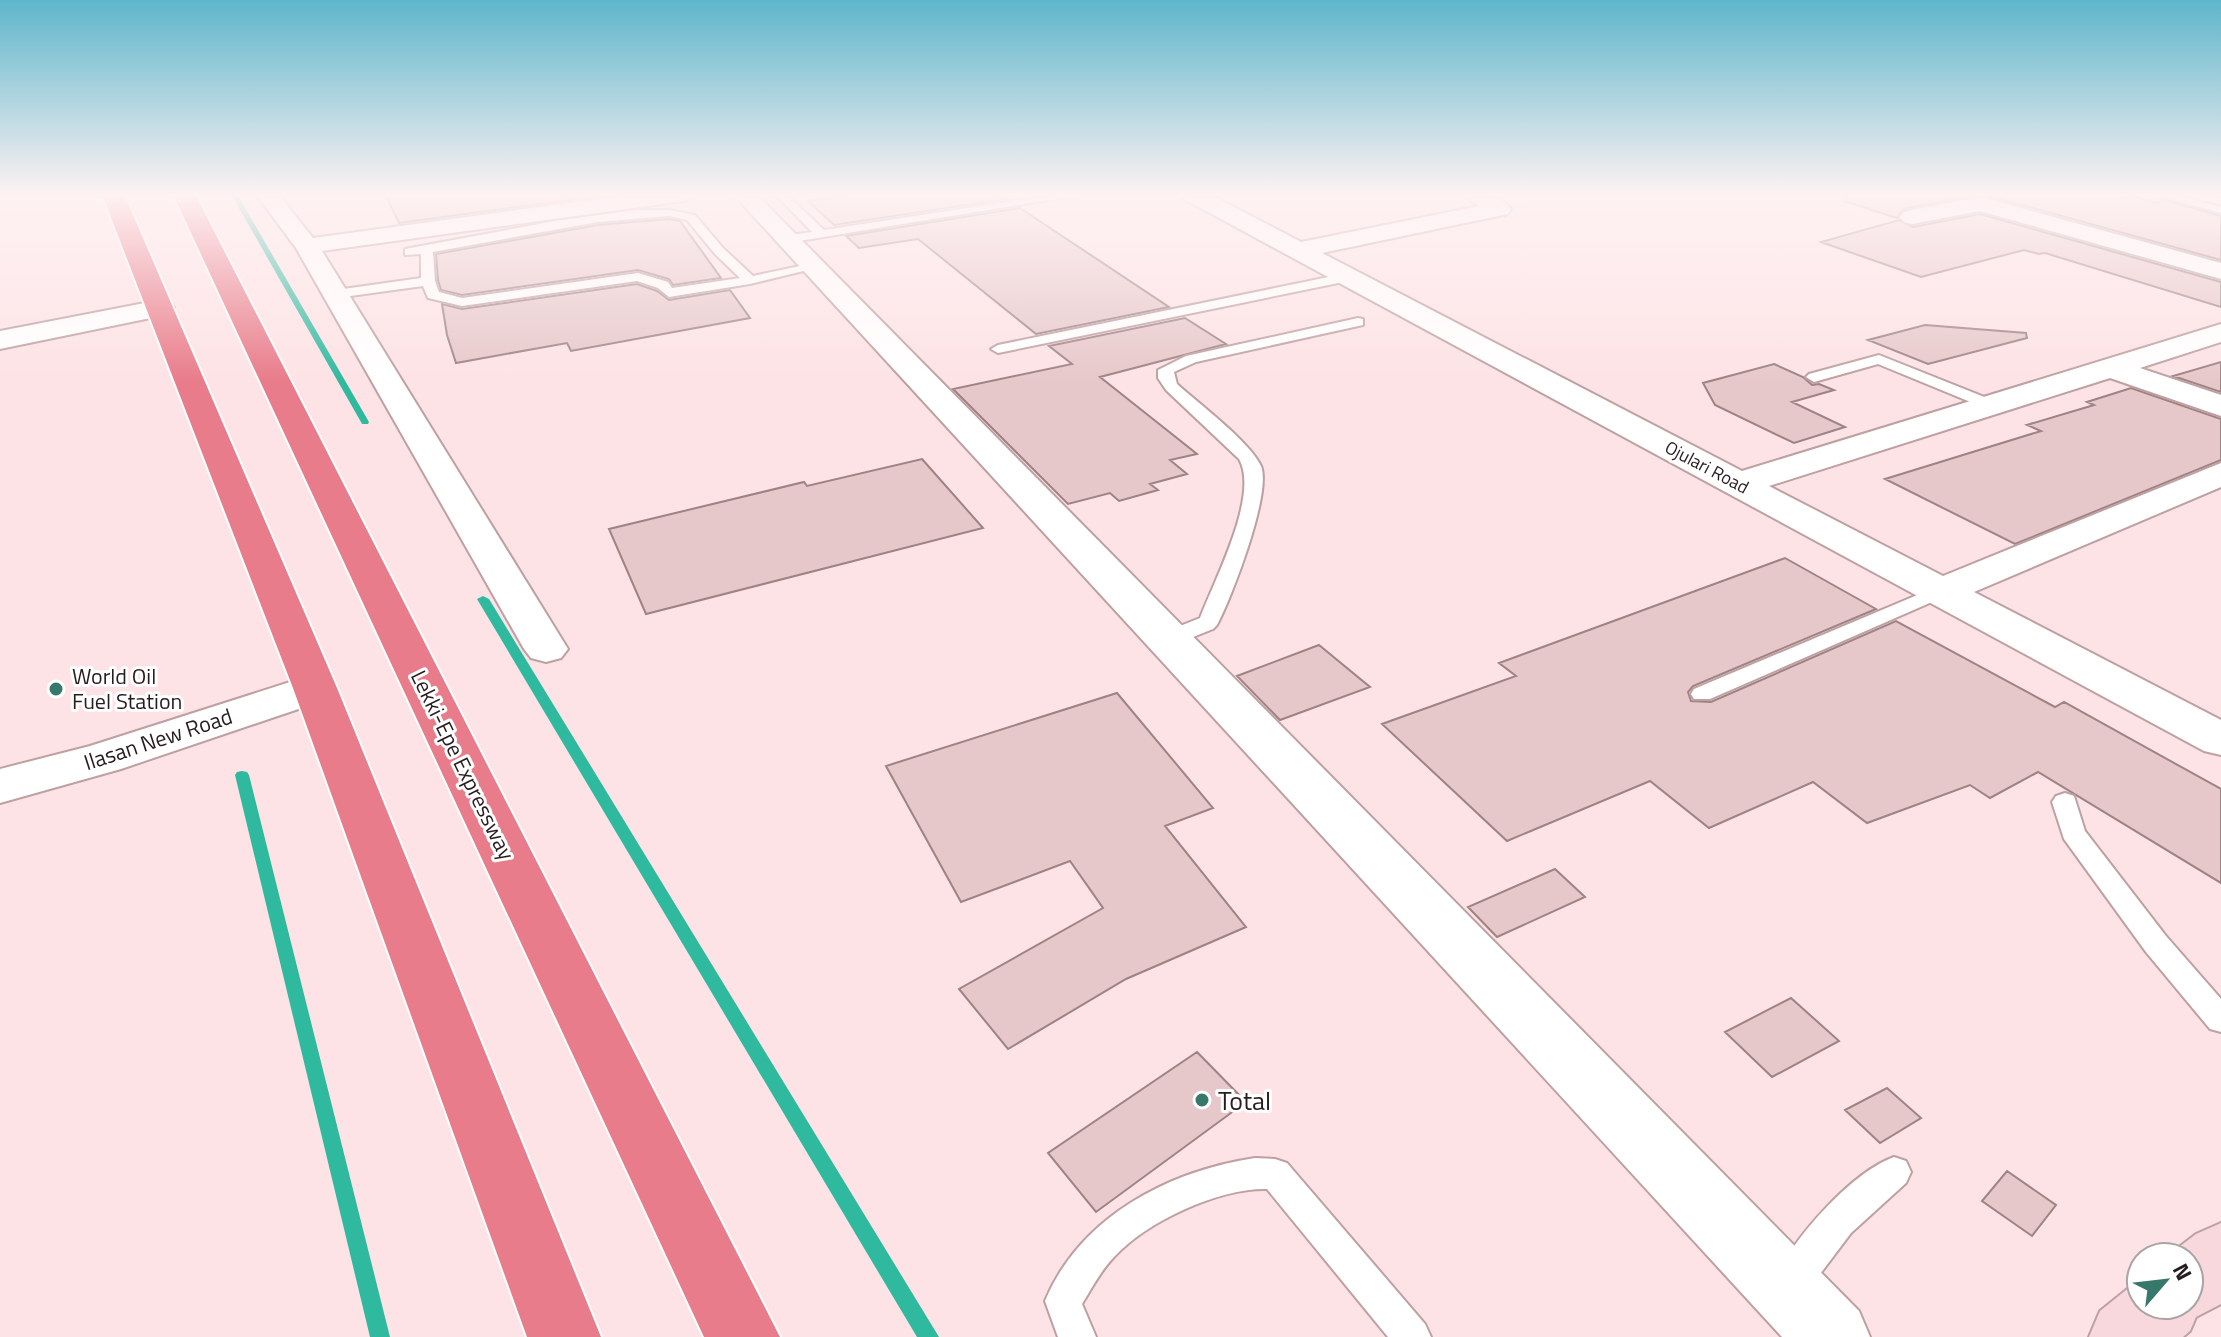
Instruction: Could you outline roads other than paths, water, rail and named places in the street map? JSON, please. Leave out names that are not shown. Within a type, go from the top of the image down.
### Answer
[{"type":"highway","points":[[139,256],[315,688],[564,1337]]},
{"type":"highway","name":"Lekki-Epe Expressway","points":[[215,256],[743,1337]]},
{"type":"street","points":[[313,256],[546,649]]},
{"type":"street","points":[[822,256],[1168,639],[1833,1337]]},
{"type":"street","name":"Ojulari Road","points":[[1310,256],[2221,740]]},
{"type":"street","points":[[2169,256],[2221,271]]},
{"type":"street","points":[[0,340],[160,308]]},
{"type":"street","points":[[1738,484],[2221,333]]},
{"type":"street","points":[[2111,368],[2221,406]]},
{"type":"street","points":[[1941,591],[2221,474]]},
{"type":"street","name":"Ilasan New Road","points":[[0,786],[104,758],[315,688]]},
{"type":"street","points":[[2205,1271],[2221,1258]]},
{"type":"street","points":[[2126,1337],[2145,1321]]},
{"type":"lane","points":[[427,256],[428,281],[433,295],[462,302],[638,277],[663,285],[669,293],[750,280],[776,256]]},
{"type":"lane","points":[[725,256],[750,280]]},
{"type":"lane","points":[[998,349],[1348,277]]},
{"type":"lane","points":[[336,294],[428,281]]},
{"type":"lane","points":[[1168,639],[1206,625],[1210,618],[1247,515],[1254,469],[1246,456],[1171,387],[1166,370],[1191,359],[1358,322]]},
{"type":"lane","points":[[1814,377],[1879,359],[1991,405]]},
{"type":"lane","points":[[1702,694],[1941,591]]},
{"type":"lane","points":[[2065,802],[2073,833],[2156,944],[2221,1020]]},
{"type":"lane","points":[[1077,1337],[1063,1301],[1105,1241],[1181,1193],[1259,1172],[1275,1174],[1412,1337]]},
{"type":"lane","points":[[1787,1289],[1812,1250],[1841,1216],[1894,1172]]},
{"type":"waterway","points":[[270,256],[365,422]]},
{"type":"waterway","points":[[483,599],[929,1337]]},
{"type":"waterway","points":[[242,775],[380,1337]]},
{"type":"place","name":"World Oil Fuel Station","points":[[56,689]]},
{"type":"place","name":"Total","points":[[1202,1100]]}]
